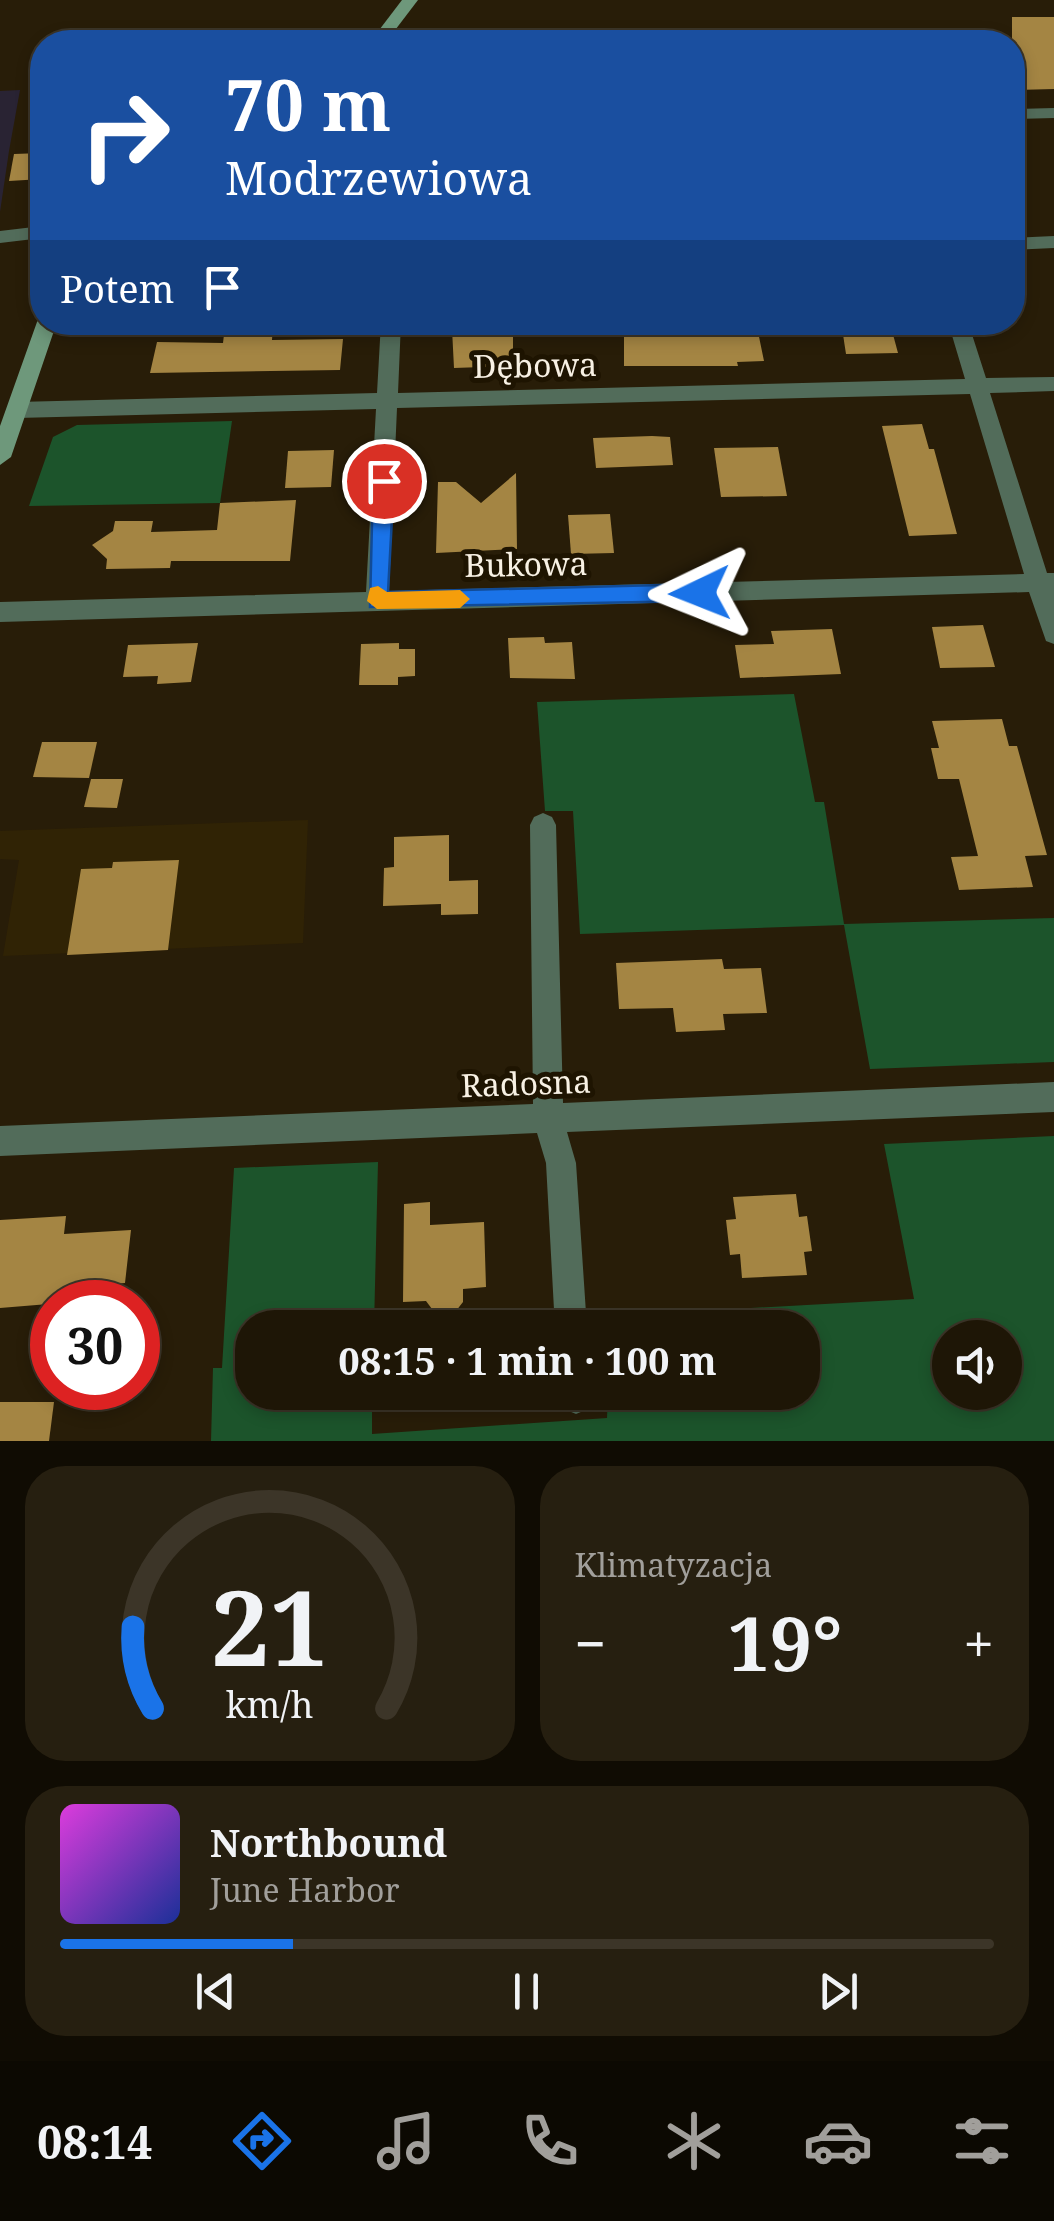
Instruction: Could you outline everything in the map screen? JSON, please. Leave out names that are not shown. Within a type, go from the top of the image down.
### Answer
[{"type":"street","points":[[387,30],[410,0]]},
{"type":"street","points":[[1025,114],[1054,113]]},
{"type":"street","points":[[0,237],[30,233]]},
{"type":"street","points":[[1025,243],[1054,242]]},
{"type":"street","points":[[0,458],[42,335]]},
{"type":"street","points":[[377,601],[391,335]]},
{"type":"street","points":[[962,335],[1046,582],[1054,634]]},
{"type":"street","name":"Dębowa","points":[[16,410],[1054,384]]},
{"type":"street","name":"Bukowa","points":[[0,612],[1046,582]]},
{"type":"street","points":[[543,825],[548,1118],[561,1164],[570,1310]]},
{"type":"street","name":"Radosna","points":[[0,1141],[1054,1097]]},
{"type":"shaded area","points":[[20,90],[9,151],[0,212],[0,91]]},
{"type":"shaded area","points":[[308,820],[303,943],[3,956],[19,860],[0,859],[0,831]]},
{"type":"green space","points":[[232,421],[220,503],[29,506],[53,437],[77,425]]},
{"type":"green space","points":[[794,694],[815,802],[824,802],[844,924],[1054,918],[1054,1062],[870,1069],[844,925],[580,934],[573,811],[545,811],[537,702]]},
{"type":"green space","points":[[1054,1136],[1054,1441],[211,1441],[213,1368],[222,1368],[234,1168],[378,1162],[374,1310],[235,1310],[235,1410],[372,1410],[372,1434],[607,1418],[607,1410],[820,1410],[820,1310],[715,1310],[914,1299],[884,1144]]},
{"type":"building","points":[[1012,17],[1054,17],[1054,89],[1025,90],[1025,30],[1012,30]]},
{"type":"building","points":[[30,153],[30,180],[9,181],[14,154]]},
{"type":"building","points":[[224,335],[272,335],[272,340],[343,339],[340,370],[150,373],[157,342],[223,343]]},
{"type":"building","points":[[452,335],[513,335],[513,366],[454,368]]},
{"type":"building","points":[[624,335],[759,335],[764,361],[737,362],[738,366],[624,366]]},
{"type":"building","points":[[843,335],[893,335],[898,353],[846,354]]},
{"type":"building","points":[[922,424],[929,449],[934,449],[957,534],[909,536],[882,426]]},
{"type":"building","points":[[670,437],[673,465],[596,468],[593,438]]},
{"type":"building","points":[[778,447],[787,496],[721,497],[714,448]]},
{"type":"building","points":[[334,450],[331,487],[285,488],[288,451]]},
{"type":"building","points":[[516,473],[517,549],[436,553],[438,482],[456,482],[481,503]]},
{"type":"building","points":[[296,500],[290,561],[171,561],[170,568],[106,569],[107,559],[92,545],[113,531],[115,521],[153,521],[151,532],[217,530],[220,503]]},
{"type":"building","points":[[610,514],[614,553],[571,554],[568,515]]},
{"type":"building","points":[[983,625],[995,667],[940,668],[932,627]]},
{"type":"building","points":[[832,629],[841,674],[740,678],[735,645],[774,644],[771,631]]},
{"type":"building","points":[[544,637],[545,643],[572,642],[575,679],[510,678],[508,638]]},
{"type":"building","points":[[198,643],[191,682],[157,684],[158,676],[123,677],[128,645]]},
{"type":"building","points":[[399,643],[399,649],[415,649],[415,676],[398,677],[398,685],[359,685],[361,644]]},
{"type":"building","points":[[1002,719],[1009,746],[1017,746],[1047,855],[1025,856],[1033,887],[959,890],[951,857],[978,856],[959,779],[938,779],[931,748],[939,748],[932,721]]},
{"type":"building","points":[[42,742],[97,742],[89,778],[33,777]]},
{"type":"building","points":[[91,779],[123,779],[117,808],[84,807]]},
{"type":"building","points":[[449,835],[449,881],[478,880],[478,914],[441,915],[441,904],[383,906],[384,868],[394,867],[394,837]]},
{"type":"building","points":[[179,860],[168,950],[67,955],[81,869],[112,868],[113,862]]},
{"type":"building","points":[[722,959],[724,969],[761,968],[767,1013],[723,1014],[725,1030],[676,1032],[673,1008],[619,1009],[616,963]]},
{"type":"building","points":[[796,1194],[799,1217],[807,1216],[812,1251],[804,1252],[807,1275],[742,1278],[740,1254],[730,1255],[726,1220],[736,1219],[733,1197]]},
{"type":"building","points":[[430,1202],[430,1225],[484,1222],[486,1287],[463,1289],[463,1302],[457,1310],[433,1310],[426,1301],[403,1302],[404,1204]]},
{"type":"building","points":[[66,1216],[64,1234],[131,1230],[125,1280],[30,1280],[30,1306],[0,1308],[0,1220]]},
{"type":"building","points":[[0,1402],[30,1402],[30,1410],[53,1410],[49,1441],[0,1441]]},
{"type":"slow traffic","points":[[378,594],[377,601],[460,599]]},
{"type":"route","points":[[384,481],[377,601],[700,593]]}]
